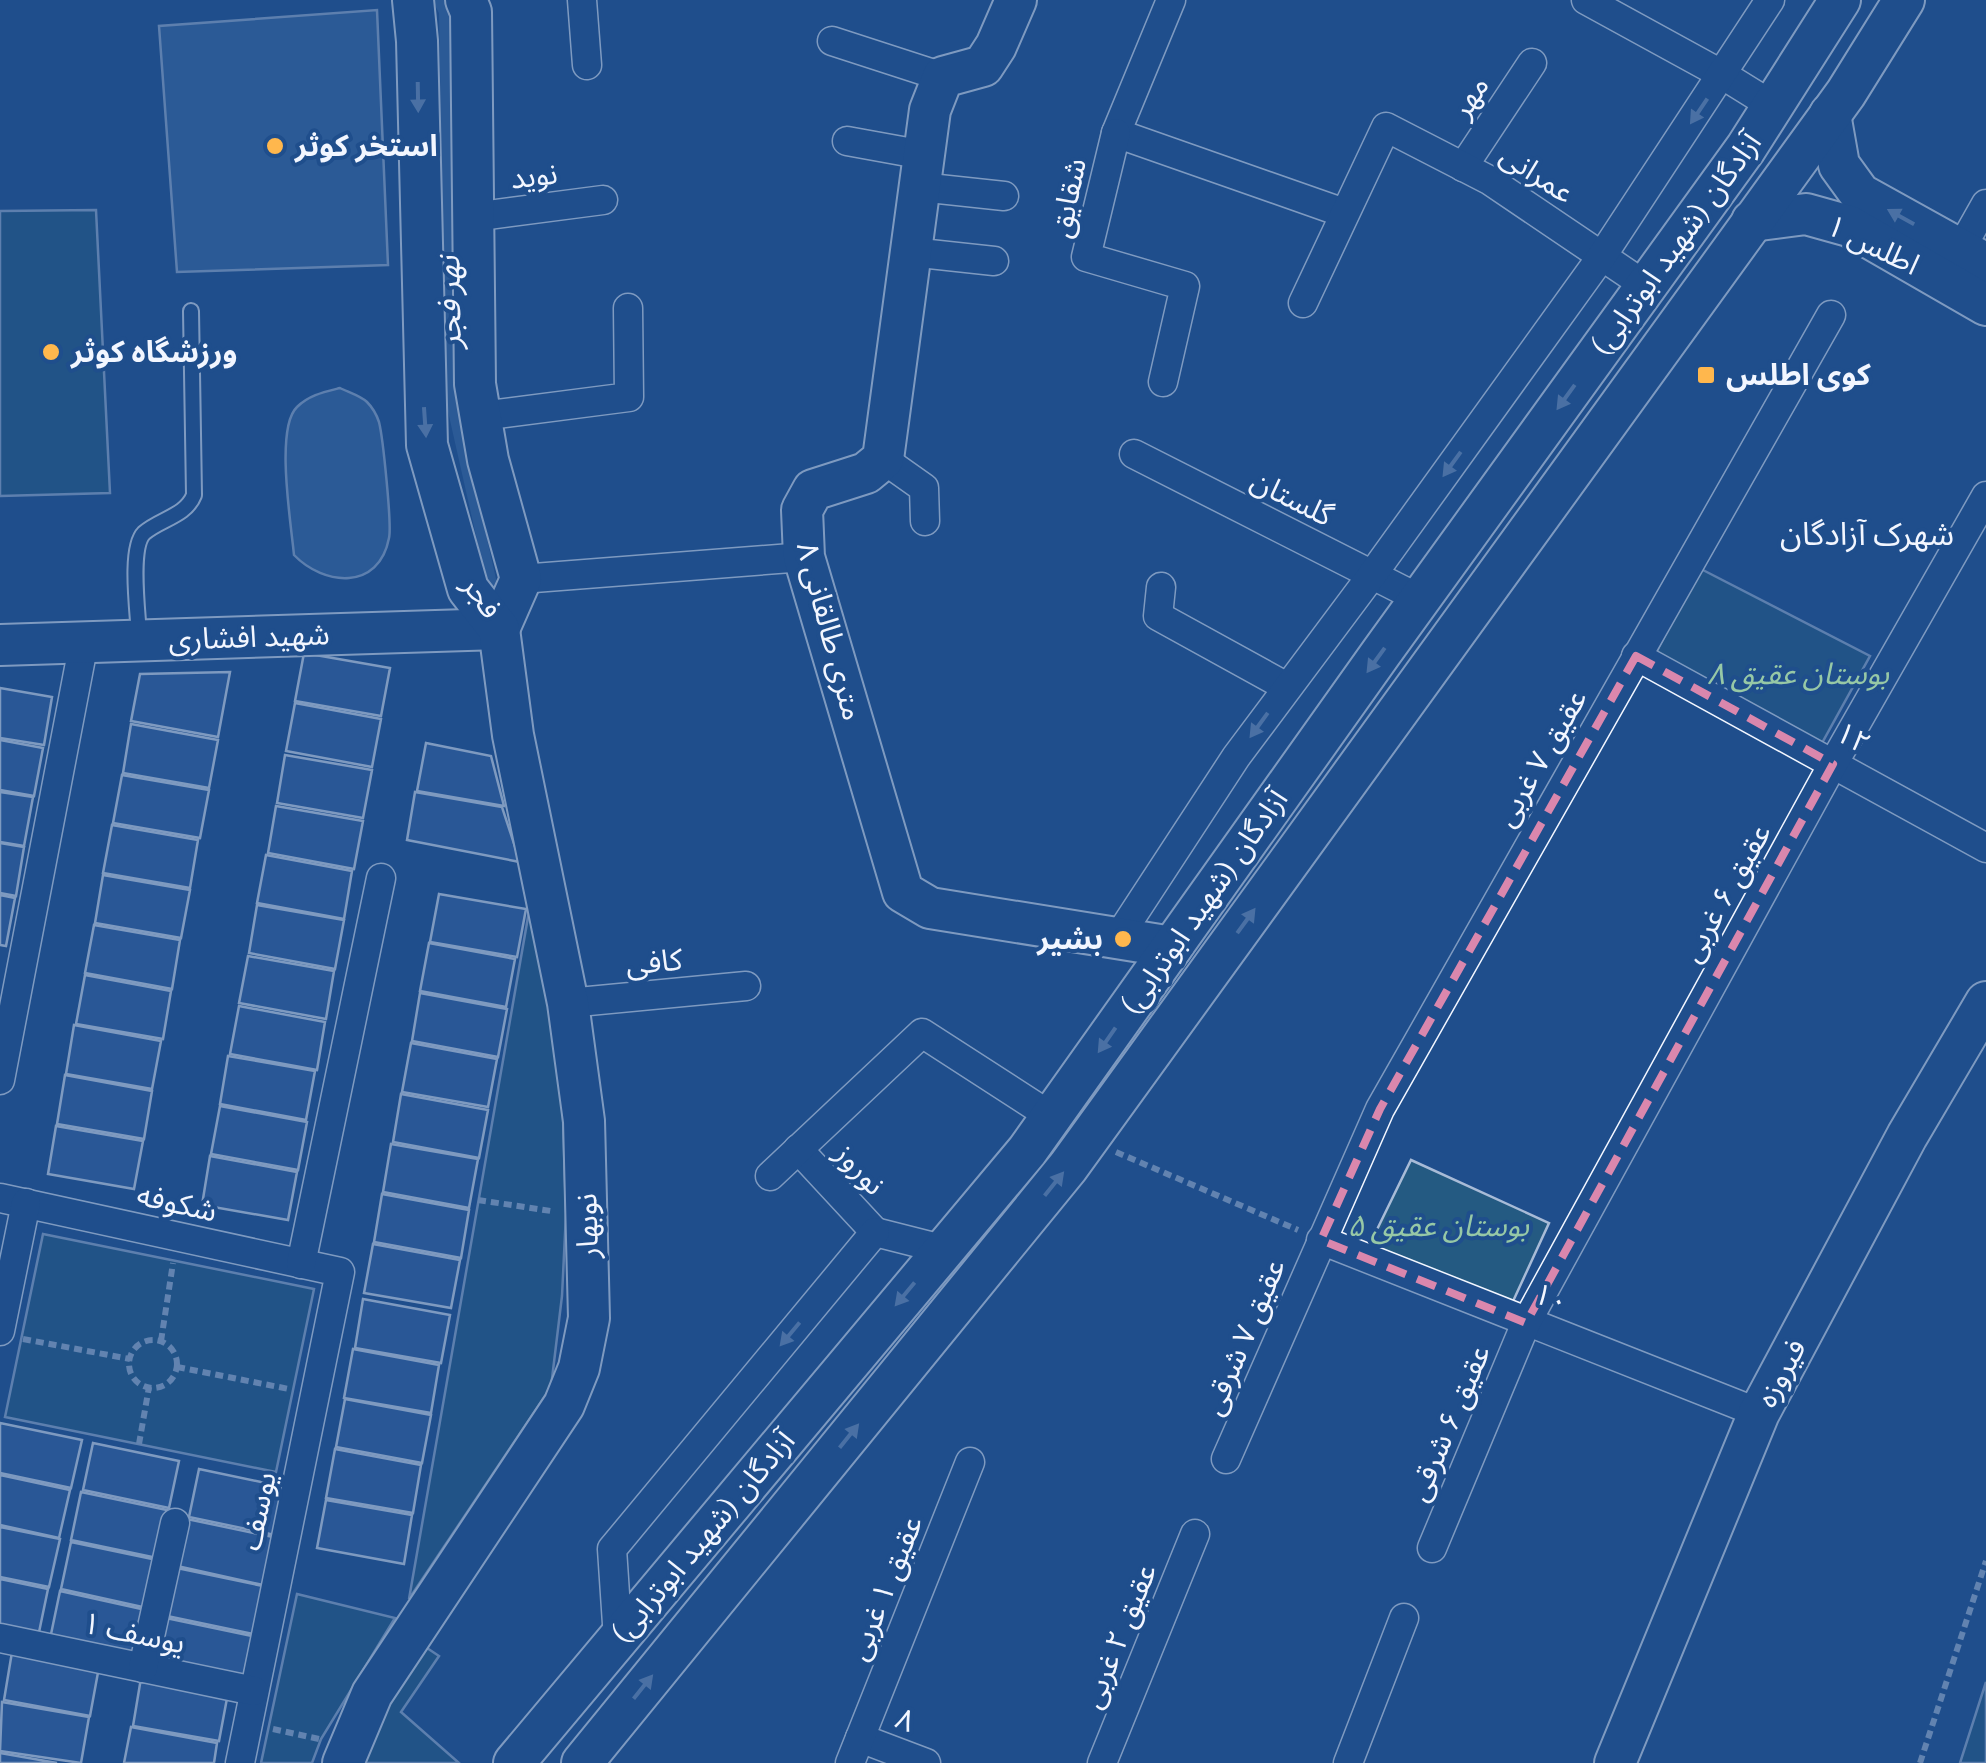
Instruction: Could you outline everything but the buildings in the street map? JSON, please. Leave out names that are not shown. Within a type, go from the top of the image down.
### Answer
[{"type":"street","name":"فجر","points":[[413,0],[427,446],[468,589],[499,629],[522,579],[488,460],[475,384],[471,12],[466,0]]},
{"type":"street","points":[[582,0],[587,65]]},
{"type":"street","points":[[832,41],[943,77],[983,66],[1016,0]]},
{"type":"street","points":[[1170,0],[1116,133],[1344,213],[1302,302]]},
{"type":"street","points":[[1586,0],[1773,106]]},
{"type":"street","points":[[1118,939],[1236,757],[1602,256],[1770,0]]},
{"type":"street","name":"آزادگان (شهید ابوترابی)","points":[[514,1763],[1027,1151],[1646,286],[1773,106],[1840,0]]},
{"type":"street","name":"آزادگان (شهید ابوترابی)","points":[[582,1763],[1087,1140],[1830,114],[1904,0]]},
{"type":"street","name":"مهر","points":[[1463,166],[1532,63]]},
{"type":"street","points":[[925,521],[924,488],[883,459],[930,110],[943,77]]},
{"type":"street","name":"اطلس ۱","points":[[1830,114],[1839,166],[1860,194],[1973,257]]},
{"type":"street","name":"عمرانی","points":[[1344,213],[1386,127],[1489,180],[1646,286]]},
{"type":"street","name":"شقایق","points":[[1116,133],[1086,257],[1185,286],[1163,382]]},
{"type":"street","points":[[847,141],[922,171],[1004,196]]},
{"type":"street","name":"نوید","points":[[473,217],[604,200]]},
{"type":"street","points":[[1973,257],[1986,204]]},
{"type":"street","name":"اطلس ۱","points":[[1752,220],[1806,214],[1849,226],[1986,304]]},
{"type":"street","points":[[911,252],[994,261]]},
{"type":"street","points":[[481,416],[629,397],[628,308]]},
{"type":"street","name":"عقیق ۷ غربی","points":[[1321,1240],[1380,1109],[1830,315]]},
{"type":"street","name":"گلستان","points":[[1134,454],[1420,600]]},
{"type":"street","name":"۸ متری طالقانی","points":[[883,459],[866,473],[813,490],[802,510],[804,557],[902,892],[930,908],[1172,948]]},
{"type":"street","name":"عقیق ۶ غربی","points":[[1526,1324],[1986,496]]},
{"type":"street","points":[[522,579],[804,557]]},
{"type":"street","points":[[1160,588],[1158,616],[1287,688]]},
{"type":"street","name":"شهید افشاری","points":[[0,644],[499,629]]},
{"type":"street","name":"نوبهار","points":[[332,1751],[564,1405],[579,1368],[590,1318],[584,1122],[568,1003],[514,735],[499,629]]},
{"type":"street","points":[[0,1080],[84,642]]},
{"type":"street","name":"۱۲","points":[[1636,656],[1986,848]]},
{"type":"street","points":[[301,1264],[381,878]]},
{"type":"street","name":"کافی","points":[[568,1003],[746,986]]},
{"type":"street","name":"فیروزه","points":[[1615,1763],[1759,1413],[1908,1136],[1986,1002]]},
{"type":"street","points":[[770,1176],[922,1033],[1052,1116]]},
{"type":"street","name":"نوروز","points":[[798,1149],[875,1232]]},
{"type":"street","points":[[11,1335],[13,1200]]},
{"type":"street","name":"شکوفه","points":[[13,1200],[340,1272]]},
{"type":"street","points":[[618,1639],[612,1549],[875,1232],[942,1250]]},
{"type":"street","name":"۱۰","points":[[1321,1240],[1759,1413]]},
{"type":"street","name":"عقیق ۷ شرقی","points":[[1226,1459],[1321,1240]]},
{"type":"street","name":"یوسف","points":[[240,1763],[340,1272]]},
{"type":"street","name":"عقیق ۶ شرقی","points":[[1432,1548],[1526,1324]]},
{"type":"street","name":"عقیق ۱ غربی","points":[[855,1750],[970,1462]]},
{"type":"street","points":[[143,1668],[175,1523]]},
{"type":"street","name":"عقیق ۲ غربی","points":[[1102,1763],[1195,1534]]},
{"type":"street","points":[[1348,1763],[1404,1618]]},
{"type":"street","name":"یوسف ۱","points":[[0,1638],[254,1692]]},
{"type":"street","name":"۸","points":[[855,1750],[926,1763]]},
{"type":"lane","points":[[139,641],[139,541],[145,533],[185,509],[194,495],[191,311]]},
{"type":"path","points":[[1087,1140],[1321,1240]]},
{"type":"path","points":[[478,1200],[566,1214]]},
{"type":"path","points":[[161,1341],[174,1261]]},
{"type":"path","points":[[11,1335],[130,1359]]},
{"type":"path","points":[[145,1341],[161,1341],[174,1351],[177,1367],[170,1381],[157,1388],[149,1387],[132,1374],[130,1359],[145,1341]]},
{"type":"path","points":[[177,1367],[293,1390]]},
{"type":"path","points":[[139,1444],[149,1387]]},
{"type":"path","points":[[1920,1763],[1986,1560]]},
{"type":"path","points":[[269,1728],[332,1751]]},
{"type":"highlighted area","points":[[1636,656],[1833,764],[1526,1323],[1321,1240],[1380,1109]]},
{"type":"green space","name":"ورزشگاه کوثر","points":[[96,210],[110,493],[0,496],[0,211]]},
{"type":"green space","name":"بوستان عقیق ۸","points":[[1699,568],[1870,656],[1822,743],[1656,653]]},
{"type":"green space","points":[[531,900],[561,1054],[566,1214],[562,1296],[551,1387],[409,1599]]},
{"type":"green space","name":"بوستان عقیق ۵","points":[[1411,1160],[1549,1223],[1509,1310],[1367,1250]]},
{"type":"green space","points":[[43,1234],[314,1289],[276,1472],[5,1417]]},
{"type":"green space","points":[[297,1594],[395,1618],[321,1739],[312,1763],[261,1763]]},
{"type":"green space","points":[[427,1648],[439,1656],[401,1712],[459,1763],[357,1763],[383,1705]]},
{"type":"green space","points":[[1986,1682],[1986,1763],[1960,1763]]},
{"type":"shaded area","name":"استخر کوثر","points":[[377,10],[388,265],[177,272],[159,26]]},
{"type":"shaded area","points":[[340,388],[364,400],[378,420],[389,517],[389,538],[383,555],[374,567],[349,578],[320,573],[294,555],[286,477],[290,418],[297,407],[312,397]]},
{"type":"waterway","name":"نهر فجر","points":[[438,0],[444,12],[451,402],[495,597]]},
{"type":"place","name":"استخر کوثر","points":[[275,146]]},
{"type":"place","name":"ورزشگاه کوثر","points":[[51,352]]},
{"type":"place","name":"کوی اطلس","points":[[1706,375]]},
{"type":"place","name":"بشیر","points":[[1123,939]]},
{"type":"district","name":"شهرک آزادگان","points":[[1867,534]]}]
